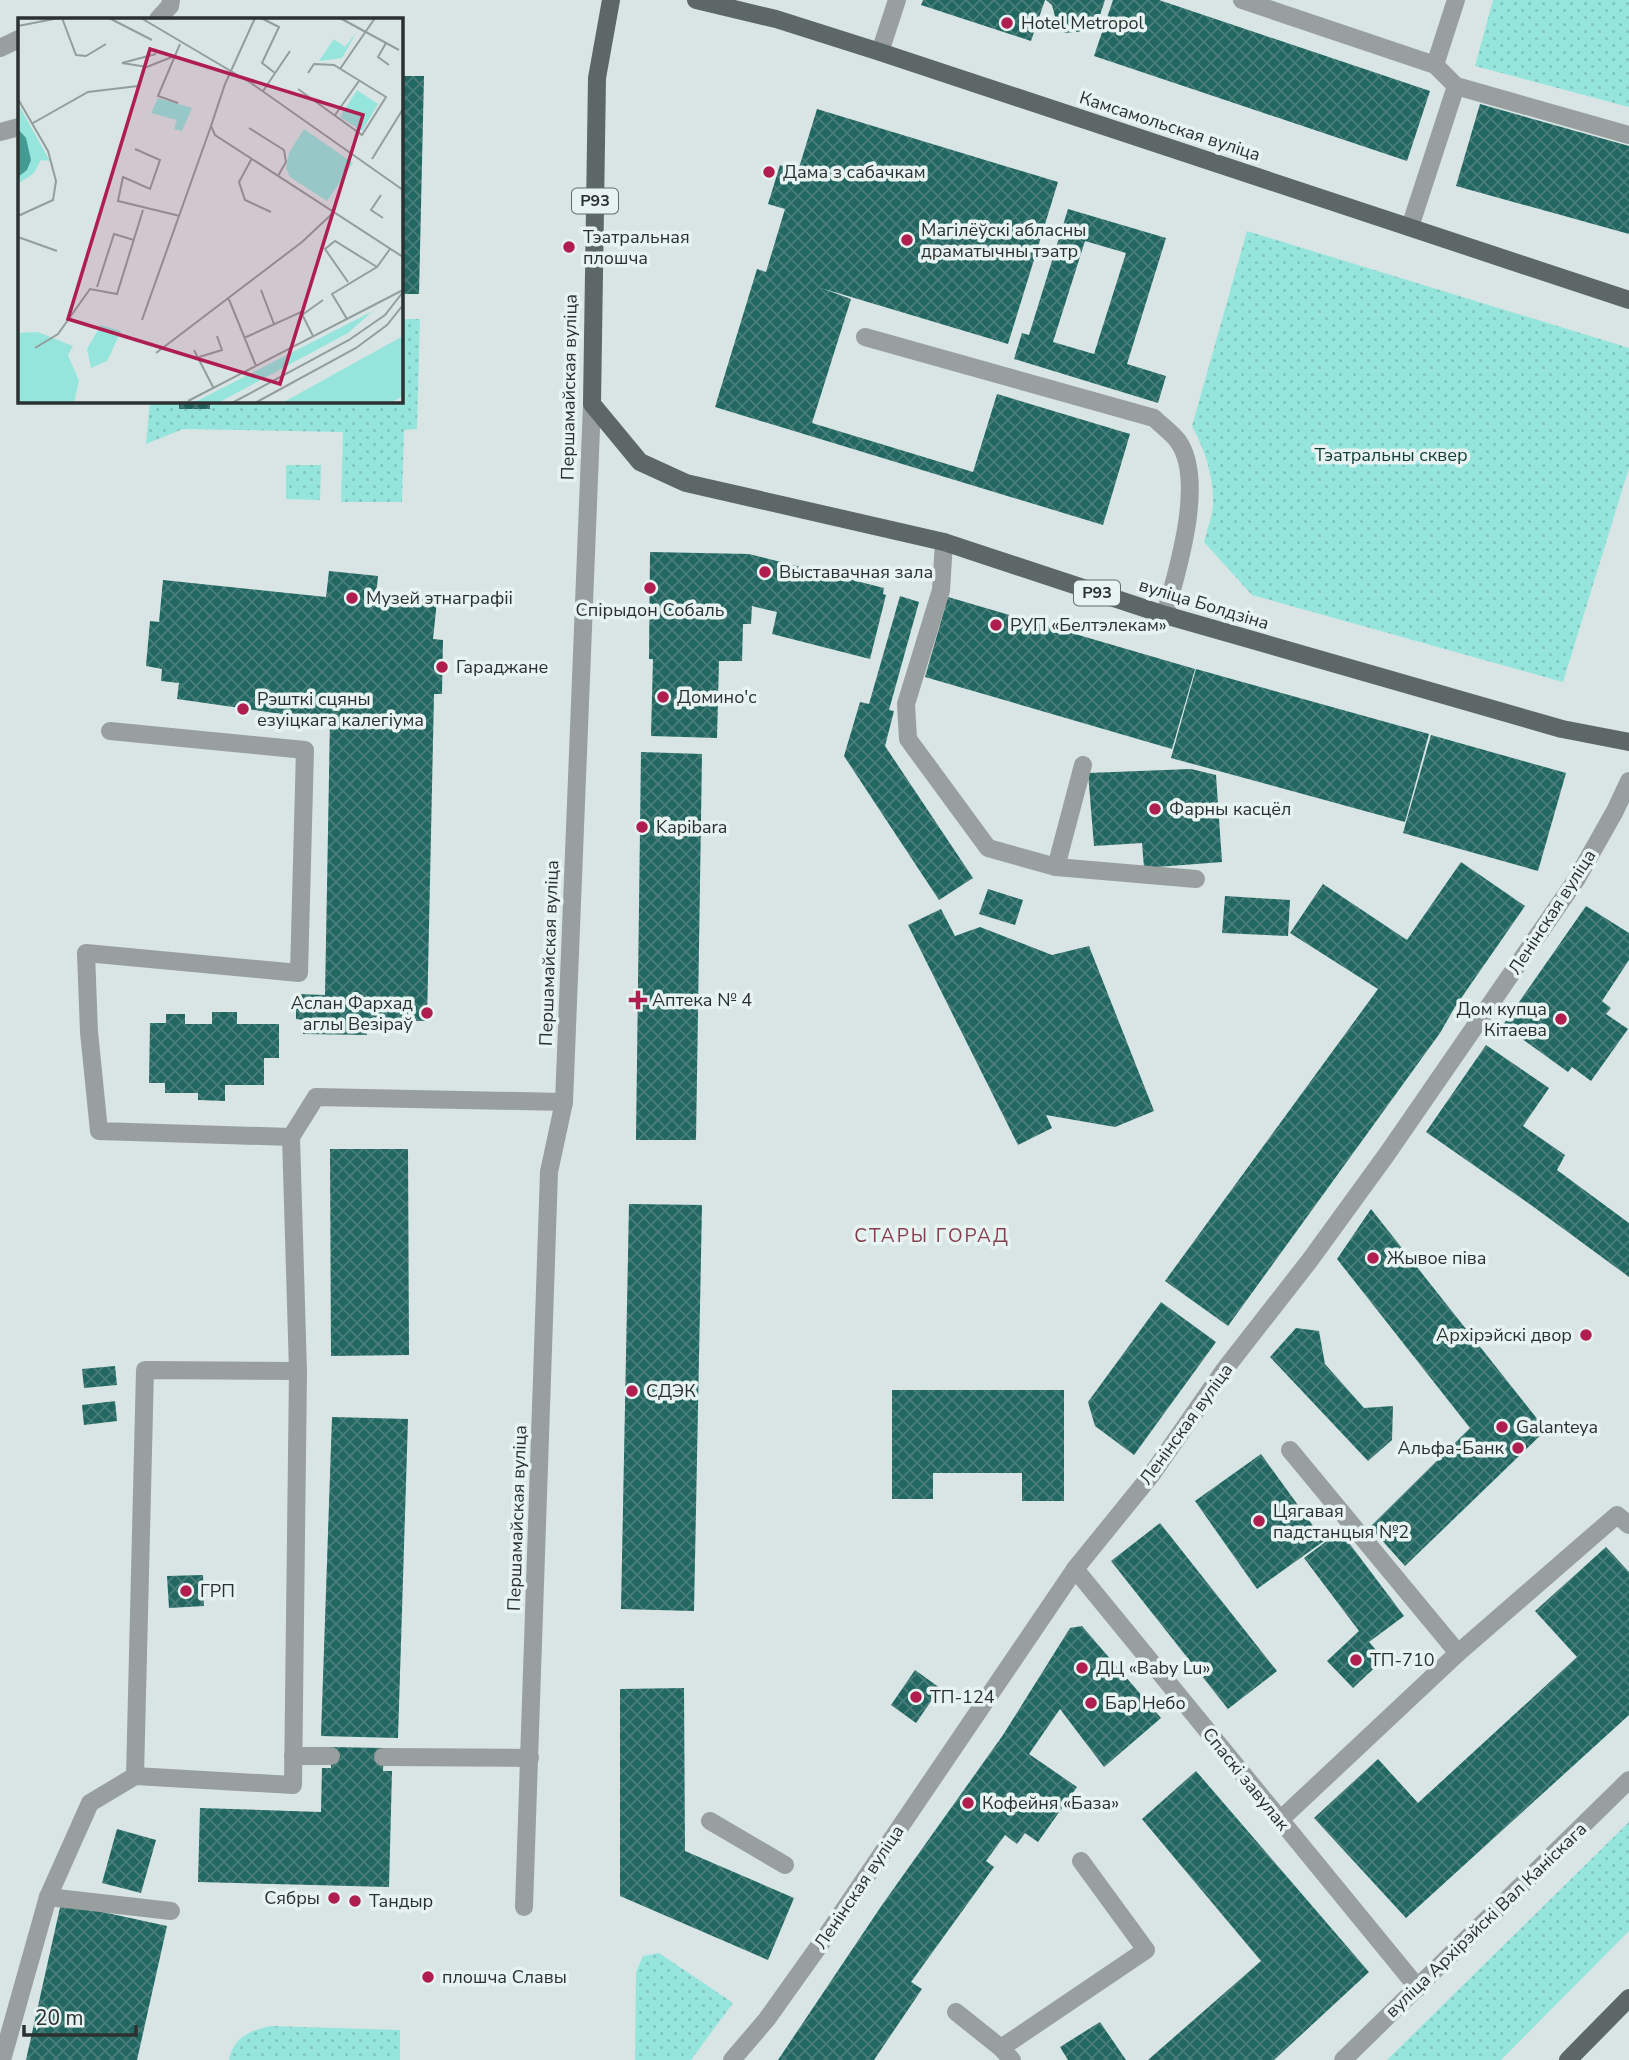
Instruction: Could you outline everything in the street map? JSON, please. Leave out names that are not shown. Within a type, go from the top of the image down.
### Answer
[{"type":"main road","name":"Першамайская вуліца","points":[[592,404],[597,78],[611,0]]},
{"type":"main road","name":"Камсамольская вуліца","points":[[696,0],[776,19],[880,52],[1629,300]]},
{"type":"main road","name":"вуліца Болдзіна","points":[[592,404],[640,462],[686,483],[944,542],[1165,615],[1562,729],[1629,742]]},
{"type":"main road","points":[[1568,2060],[1629,1998]]},
{"type":"street","points":[[880,52],[897,0]]},
{"type":"street","points":[[1242,0],[1435,65],[1457,86],[1629,135]]},
{"type":"street","points":[[1435,65],[1456,0]]},
{"type":"street","points":[[0,48],[18,39]]},
{"type":"street","points":[[1410,227],[1457,86]]},
{"type":"street","points":[[0,132],[18,127]]},
{"type":"street","points":[[865,337],[1154,418],[1179,442],[1188,467],[1191,498],[1181,557],[1165,615]]},
{"type":"street","name":"Першамайская вуліца","points":[[524,1907],[548,1172],[564,1102],[592,404]]},
{"type":"street","points":[[944,542],[941,590],[906,704],[908,739],[988,848],[1056,867],[1196,878]]},
{"type":"street","points":[[110,731],[305,750],[299,973],[86,953],[89,1032],[99,1131],[291,1137]]},
{"type":"street","points":[[1056,867],[1083,765]]},
{"type":"street","name":"Ленінская вуліца","points":[[732,2060],[767,2019],[824,1939],[1075,1569],[1152,1474],[1225,1369],[1310,1260],[1387,1154],[1576,880],[1629,781]]},
{"type":"street","points":[[2,2060],[48,1897],[90,1802],[135,1776],[293,1785],[298,1371],[291,1137],[316,1097],[564,1102]]},
{"type":"street","points":[[135,1776],[145,1370],[298,1371]]},
{"type":"street","points":[[1290,1450],[1458,1653]]},
{"type":"street","points":[[1280,1820],[1458,1653],[1618,1515],[1629,1525]]},
{"type":"street","name":"Спаскі завулак","points":[[1075,1569],[1418,1988]]},
{"type":"street","points":[[293,1756],[331,1756]]},
{"type":"street","points":[[383,1757],[530,1758]]},
{"type":"street","name":"вуліца Архірэйскі Вал Каніскага","points":[[1343,2060],[1629,1780]]},
{"type":"street","points":[[710,1821],[785,1865]]},
{"type":"street","points":[[956,2012],[1006,2054],[1146,1950],[1081,1861]]},
{"type":"street","points":[[48,1897],[170,1911]]},
{"type":"green space","points":[[1493,0],[1629,0],[1629,107],[1475,66]]},
{"type":"green space","name":"Тэатральны сквер","points":[[1247,231],[1629,348],[1629,468],[1563,682],[1252,595],[1204,542],[1212,510],[1212,484],[1205,454],[1192,426]]},
{"type":"green space","points":[[402,319],[420,319],[417,429],[404,430],[402,502],[341,502],[343,432],[183,429],[146,444],[150,402],[402,402]]},
{"type":"green space","points":[[286,465],[321,465],[320,500],[286,499]]},
{"type":"green space","points":[[1629,1822],[1629,1931],[1501,2060],[1387,2060]]},
{"type":"green space","points":[[659,1953],[733,2003],[691,2060],[635,2060],[636,1972],[643,1956]]},
{"type":"green space","points":[[270,2026],[400,2030],[400,2060],[229,2060],[238,2040]]},
{"type":"building","name":"Hotel Metropol","points":[[923,0],[1045,0],[1031,41],[921,5]]},
{"type":"building","points":[[1046,0],[1105,0],[1095,30],[1065,33],[1057,24],[1052,5]]},
{"type":"building","points":[[1113,0],[1159,0],[1430,91],[1407,161],[1094,56]]},
{"type":"building","points":[[402,76],[424,76],[419,294],[402,294]]},
{"type":"building","points":[[1480,104],[1629,146],[1629,234],[1456,186]]},
{"type":"building","points":[[817,109],[1058,182],[1008,344],[821,288],[851,299],[812,423],[973,472],[997,394],[1130,434],[1103,525],[715,407],[757,269],[766,272],[785,209],[768,204],[780,165],[798,171]]},
{"type":"building","points":[[1068,209],[1166,238],[1127,364],[1166,376],[1158,403],[1014,359],[1022,333],[1029,335]],"holes":[[[1085,241],[1126,253],[1094,354],[1053,342]]]},
{"type":"building","points":[[179,402],[210,402],[210,409],[179,409]]},
{"type":"building","points":[[650,552],[749,554],[884,588],[883,594],[886,595],[870,659],[772,634],[777,612],[752,606],[751,624],[743,624],[742,661],[719,661],[717,738],[651,736],[653,659],[649,659]]},
{"type":"building","points":[[329,571],[378,576],[376,595],[437,601],[433,639],[443,640],[442,694],[434,694],[427,1021],[367,1021],[367,1035],[303,1034],[304,1020],[296,1019],[296,994],[325,995],[330,721],[177,699],[179,683],[161,681],[162,669],[146,666],[150,621],[159,622],[163,580],[326,597]]},
{"type":"building","points":[[900,596],[919,602],[889,710],[894,711],[885,746],[973,878],[939,900],[844,756],[860,702],[869,704]]},
{"type":"building","points":[[948,597],[1195,669],[1172,749],[925,677]]},
{"type":"building","points":[[1196,669],[1429,734],[1405,822],[1171,758]]},
{"type":"building","points":[[1431,735],[1566,773],[1538,871],[1403,833]]},
{"type":"building","points":[[641,752],[702,754],[696,1140],[636,1140]]},
{"type":"building","name":"Фарны касцёл","points":[[1191,769],[1216,775],[1222,862],[1144,868],[1142,843],[1094,846],[1088,773]]},
{"type":"building","points":[[1461,862],[1525,906],[1440,1033],[1228,1326],[1165,1281],[1378,989],[1290,933],[1323,884],[1407,940]]},
{"type":"building","points":[[988,889],[1023,900],[1015,925],[979,914]]},
{"type":"building","points":[[1225,896],[1290,900],[1288,936],[1222,933]]},
{"type":"building","name":"Дом купца Кітаева","points":[[1586,906],[1629,933],[1629,960],[1602,1001],[1611,1008],[1606,1014],[1628,1029],[1591,1081],[1572,1067],[1568,1072],[1503,1025]]},
{"type":"building","points":[[941,909],[955,936],[980,927],[1052,955],[1089,946],[1154,1111],[1115,1127],[1046,1115],[1052,1128],[1018,1145],[908,925]]},
{"type":"building","points":[[212,1012],[237,1012],[237,1024],[279,1024],[279,1058],[264,1058],[264,1085],[225,1085],[225,1101],[198,1100],[198,1093],[165,1093],[165,1083],[149,1083],[150,1023],[166,1023],[166,1014],[185,1014],[185,1024],[212,1024]]},
{"type":"building","points":[[1486,1045],[1549,1088],[1523,1126],[1565,1155],[1557,1170],[1629,1223],[1629,1277],[1426,1132]]},
{"type":"building","points":[[330,1149],[408,1149],[409,1355],[331,1356]]},
{"type":"building","points":[[629,1204],[702,1205],[694,1611],[621,1609]]},
{"type":"building","points":[[1371,1209],[1546,1430],[1405,1566],[1370,1527],[1470,1428],[1337,1259]]},
{"type":"building","points":[[1161,1302],[1216,1342],[1134,1455],[1095,1426],[1088,1402]]},
{"type":"building","points":[[1296,1328],[1319,1331],[1325,1364],[1364,1408],[1393,1406],[1392,1440],[1368,1461],[1270,1357]]},
{"type":"building","points":[[115,1366],[117,1385],[84,1388],[82,1369]]},
{"type":"building","points":[[892,1390],[1064,1390],[1064,1501],[1022,1501],[1022,1473],[933,1473],[933,1499],[892,1499]]},
{"type":"building","points":[[115,1401],[117,1421],[84,1425],[82,1405]]},
{"type":"building","points":[[332,1417],[408,1419],[398,1738],[321,1736]]},
{"type":"building","name":"Цягавая падстанцыя №2","points":[[1261,1454],[1324,1541],[1257,1589],[1195,1501]]},
{"type":"building","points":[[1160,1523],[1277,1671],[1228,1709],[1111,1561]]},
{"type":"building","points":[[1340,1531],[1404,1616],[1369,1642],[1384,1659],[1353,1688],[1327,1661],[1359,1631],[1304,1558]]},
{"type":"building","points":[[1606,1547],[1629,1572],[1629,1715],[1406,1918],[1314,1818],[1378,1759],[1418,1803],[1577,1657],[1535,1611]]},
{"type":"building","name":"ГРП","points":[[203,1575],[204,1606],[169,1608],[167,1576]]},
{"type":"building","points":[[1082,1626],[1161,1718],[1104,1767],[1060,1709],[1029,1754],[1077,1787],[1038,1842],[1025,1833],[1017,1844],[1005,1835],[986,1861],[994,1867],[911,1982],[922,1989],[874,2060],[778,2060],[882,1905],[1003,1735],[1070,1628]]},
{"type":"building","name":"ТП-124","points":[[915,1670],[940,1688],[916,1723],[891,1705]]},
{"type":"building","points":[[684,1688],[685,1851],[794,1898],[768,1960],[620,1896],[620,1689]]},
{"type":"building","points":[[331,1747],[384,1748],[383,1771],[392,1771],[389,1887],[198,1882],[200,1808],[321,1812],[322,1768],[331,1768]]},
{"type":"building","points":[[1196,1771],[1369,1972],[1274,2060],[1148,2060],[1261,1961],[1142,1819]]},
{"type":"building","points":[[117,1829],[156,1840],[141,1893],[102,1883]]},
{"type":"building","points":[[61,1903],[167,1926],[137,2060],[26,2060]]},
{"type":"building","points":[[1100,2022],[1126,2060],[1068,2060],[1060,2047]]},
{"type":"place","name":"Hotel Metropol","points":[[1007,23]]},
{"type":"place","name":"Дама з сабачкам","points":[[769,172]]},
{"type":"place","name":"Магілёўскі абласны драматычны тэатр","points":[[907,240]]},
{"type":"place","name":"Тэатральная плошча","points":[[569,247]]},
{"type":"place","name":"Выставачная зала","points":[[765,572]]},
{"type":"place","name":"Спірыдон Собаль","points":[[650,588]]},
{"type":"place","name":"Музей этнаграфіі","points":[[352,598]]},
{"type":"place","name":"РУП «Белтэлекам»","points":[[996,625]]},
{"type":"place","name":"Гараджане","points":[[442,667]]},
{"type":"place","name":"Домино'c","points":[[663,697]]},
{"type":"place","name":"Рэшткі сцяны езуіцкага калегіума","points":[[243,709]]},
{"type":"place","name":"Фарны касцёл","points":[[1155,809]]},
{"type":"place","name":"Kapibara","points":[[642,827]]},
{"type":"place","name":"Аптека № 4","points":[[638,1000]]},
{"type":"place","name":"Аслан Фархад аглы Везіраў","points":[[427,1013]]},
{"type":"place","name":"Дом купца Кітаева","points":[[1561,1019]]},
{"type":"place","name":"Жывое піва","points":[[1373,1258]]},
{"type":"place","name":"Архірэйскі двор","points":[[1586,1335]]},
{"type":"place","name":"СДЭК","points":[[632,1391]]},
{"type":"place","name":"Galanteya","points":[[1502,1427]]},
{"type":"place","name":"Альфа-Банк","points":[[1518,1448]]},
{"type":"place","name":"Цягавая падстанцыя №2","points":[[1259,1521]]},
{"type":"place","name":"ГРП","points":[[186,1591]]},
{"type":"place","name":"ТП-710","points":[[1356,1660]]},
{"type":"place","name":"ДЦ «Baby Lu»","points":[[1082,1668]]},
{"type":"place","name":"ТП-124","points":[[916,1697]]},
{"type":"place","name":"Бар Небо","points":[[1091,1703]]},
{"type":"place","name":"Кофейня «База»","points":[[968,1803]]},
{"type":"place","name":"Сябры","points":[[334,1898]]},
{"type":"place","name":"Тандыр","points":[[355,1901]]},
{"type":"place","name":"плошча Славы","points":[[428,1977]]},
{"type":"district","name":"СТАРЫ ГОРАД","points":[[932,1236]]}]
